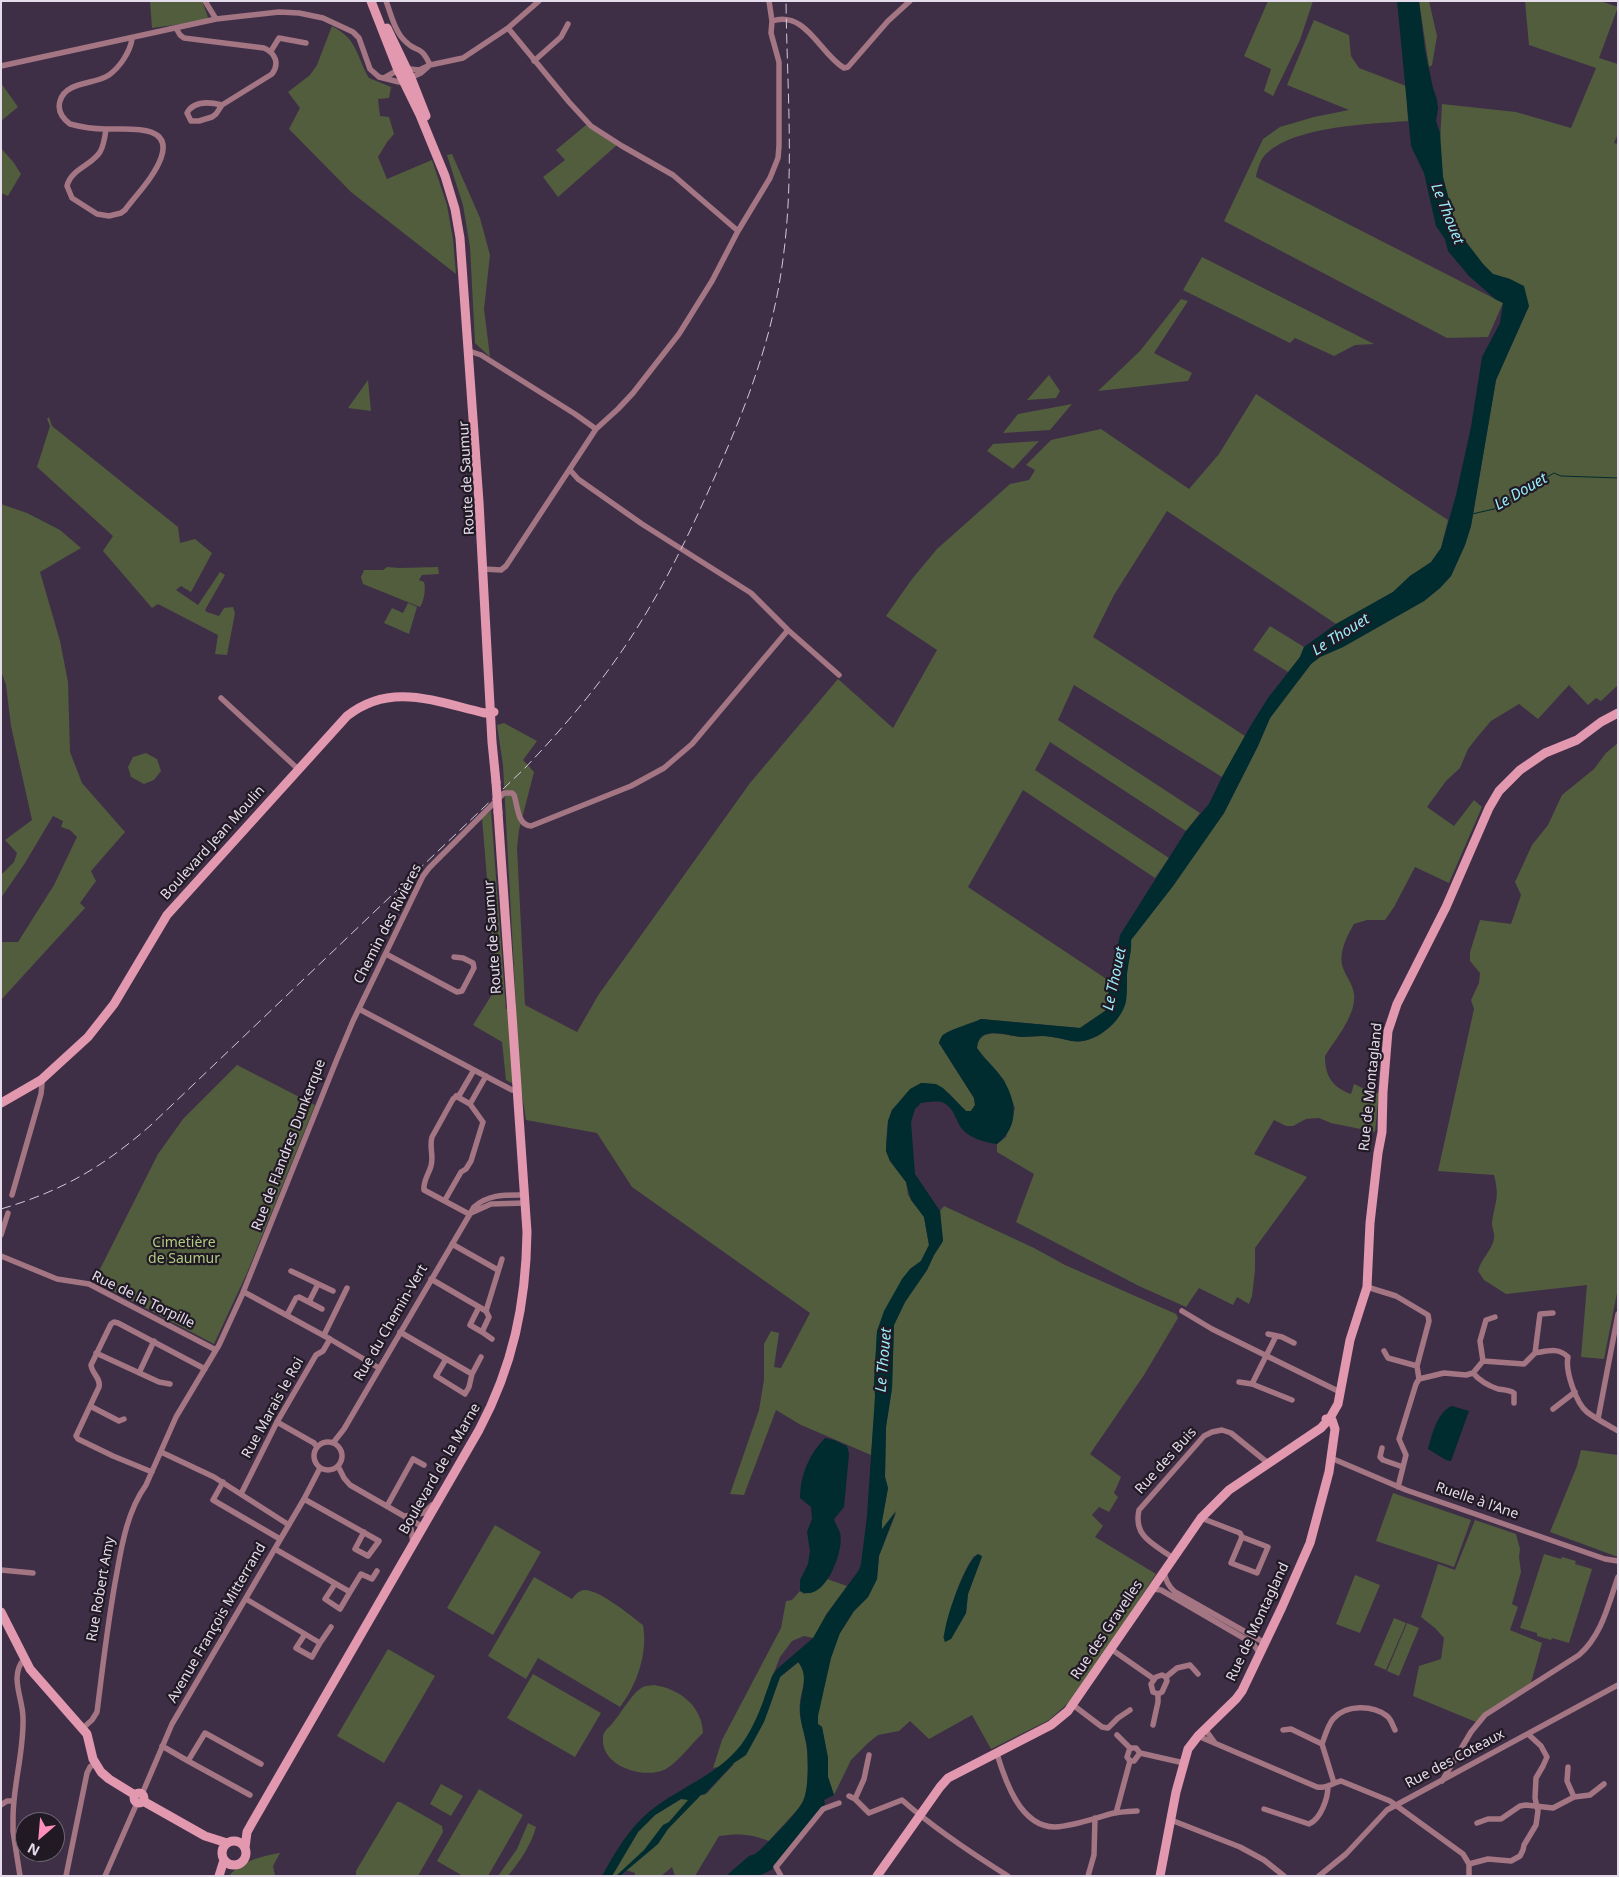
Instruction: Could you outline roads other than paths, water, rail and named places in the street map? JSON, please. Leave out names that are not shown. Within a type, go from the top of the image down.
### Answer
[{"type":"street","points":[[205,1],[216,20]]},
{"type":"street","points":[[371,1],[402,70]]},
{"type":"street","points":[[377,1],[402,70]]},
{"type":"street","points":[[386,1],[400,35],[406,43],[422,50],[430,65]]},
{"type":"street","points":[[384,78],[402,70],[419,70],[430,65],[463,58],[508,28],[539,1]]},
{"type":"street","points":[[484,569],[501,570],[506,566],[596,429],[628,398],[679,334],[712,281],[738,231],[770,178],[778,158],[780,146],[779,62],[771,32],[772,21],[769,1]]},
{"type":"street","points":[[772,21],[797,22],[844,68],[848,67],[888,21],[910,1]]},
{"type":"street","points":[[1,66],[216,20],[279,12],[299,13],[323,18],[357,35],[373,72],[384,78],[399,82],[407,80],[430,65]]},
{"type":"street","points":[[534,61],[562,37],[568,24]]},
{"type":"street","points":[[176,28],[184,38],[264,48],[276,58],[276,69],[272,74],[222,105],[216,114],[205,120],[191,120],[187,113],[189,109],[204,102],[222,105]]},
{"type":"street","points":[[508,28],[591,126],[673,175],[738,231]]},
{"type":"street","points":[[271,52],[279,38],[306,42]]},
{"type":"street","points":[[106,129],[104,143],[100,152],[73,175],[67,186],[72,198],[103,216],[121,213],[125,210],[155,170],[161,158],[161,140],[152,132],[143,129],[106,129],[70,124],[60,112],[59,105],[62,96],[68,90],[102,78],[115,70],[129,50],[132,39]]},
{"type":"street","name":"Route de Saumur","points":[[402,70],[447,176],[460,238],[470,351],[496,782],[518,1091]]},
{"type":"street","points":[[470,351],[576,414],[596,429]]},
{"type":"street","points":[[570,470],[578,479],[642,524],[746,589],[788,630],[839,675]]},
{"type":"street","name":"Chemin des Rivières","points":[[359,1009],[423,876],[504,793],[512,793],[514,795],[520,818],[523,823],[531,826],[631,786],[654,774],[683,752],[700,734],[788,630]]},
{"type":"street","name":"Boulevard Jean Moulin","points":[[1,1103],[41,1080],[65,1060],[94,1029],[114,1004],[168,915],[347,716],[369,701],[395,695],[492,712]]},
{"type":"street","points":[[221,698],[298,769]]},
{"type":"street","name":"Rue de Montagland","points":[[1160,1876],[1170,1820],[1188,1749],[1242,1691],[1310,1543],[1324,1493],[1335,1429],[1334,1425],[1327,1420],[1338,1404],[1350,1340],[1367,1287],[1370,1223],[1382,1132],[1386,1054],[1392,1018],[1397,1004],[1446,907],[1489,808],[1499,792],[1509,779],[1545,753],[1576,740],[1601,722],[1618,713]]},
{"type":"street","points":[[386,954],[456,992],[460,992],[474,968],[473,963],[454,957]]},
{"type":"street","points":[[359,1009],[512,1090],[518,1091]]},
{"type":"street","name":"Rue de Flandres Dunkerque","points":[[244,1292],[336,1059],[359,1009]]},
{"type":"street","points":[[474,1070],[460,1094],[452,1099],[432,1137],[430,1144],[431,1166],[424,1184],[424,1190],[469,1214],[491,1204],[524,1199]]},
{"type":"street","points":[[470,1104],[486,1076]]},
{"type":"street","points":[[12,1195],[41,1094],[41,1080]]},
{"type":"street","name":"Boulevard de la Marne","points":[[245,1848],[247,1832],[252,1822],[493,1404],[512,1352],[521,1312],[526,1274],[527,1232],[518,1091]]},
{"type":"street","points":[[445,1200],[461,1172],[471,1162],[483,1122],[470,1104],[456,1096]]},
{"type":"street","points":[[1,1235],[8,1213]]},
{"type":"street","name":"Rue du Chemin-Vert","points":[[333,1443],[344,1429],[469,1214]]},
{"type":"street","points":[[452,1244],[498,1270]]},
{"type":"street","name":"Rue de la Torpille","points":[[1,1256],[57,1279],[89,1284],[216,1350]]},
{"type":"street","points":[[486,1311],[502,1259]]},
{"type":"street","points":[[291,1271],[333,1291]]},
{"type":"street","points":[[431,1279],[486,1311],[489,1317],[482,1332]]},
{"type":"street","points":[[309,1302],[318,1284]]},
{"type":"street","points":[[1367,1287],[1396,1296],[1428,1316],[1429,1320],[1417,1366],[1418,1380],[1399,1439],[1406,1454],[1398,1487]]},
{"type":"street","points":[[324,1335],[347,1288]]},
{"type":"street","points":[[244,1292],[330,1338],[379,1368]]},
{"type":"street","name":"Rue Robert Amy","points":[[83,1728],[92,1720],[97,1712],[108,1623],[122,1544],[141,1493],[176,1417],[216,1350],[244,1292]]},
{"type":"street","points":[[287,1315],[296,1298],[299,1297],[322,1309]]},
{"type":"street","points":[[479,1307],[470,1325],[492,1339]]},
{"type":"street","points":[[1182,1311],[1212,1329],[1340,1392]]},
{"type":"street","points":[[1483,1361],[1524,1364],[1535,1353],[1540,1314],[1553,1313]]},
{"type":"street","points":[[1598,1419],[1618,1314]]},
{"type":"street","points":[[1418,1380],[1444,1373],[1458,1376],[1473,1373],[1483,1361],[1480,1341],[1486,1320],[1495,1317]]},
{"type":"street","points":[[152,1472],[113,1456],[78,1439],[76,1436],[76,1432],[100,1384],[90,1368],[110,1324],[114,1322],[205,1369]]},
{"type":"street","points":[[400,1332],[472,1374]]},
{"type":"street","points":[[1268,1334],[1282,1337],[1294,1343]]},
{"type":"street","points":[[1252,1384],[1276,1336]]},
{"type":"street","name":"Rue Marais le Roi","points":[[241,1494],[277,1422],[316,1355],[323,1351],[330,1338]]},
{"type":"street","points":[[139,1373],[154,1341]]},
{"type":"street","points":[[1535,1353],[1559,1350],[1564,1352],[1568,1357],[1566,1364],[1575,1392],[1586,1412],[1618,1431]]},
{"type":"street","points":[[1384,1351],[1388,1358],[1417,1366]]},
{"type":"street","points":[[96,1353],[159,1382],[170,1384]]},
{"type":"street","points":[[446,1359],[436,1376],[465,1394],[472,1374],[481,1357]]},
{"type":"street","points":[[1473,1373],[1477,1378],[1496,1388],[1512,1391],[1514,1393],[1514,1403]]},
{"type":"street","points":[[1239,1382],[1252,1384],[1292,1400]]},
{"type":"street","points":[[1554,1409],[1575,1392]]},
{"type":"street","points":[[90,1406],[119,1421],[124,1418]]},
{"type":"street","name":"Rue des Gravelles","points":[[877,1876],[948,1778],[1051,1724],[1073,1705],[1201,1518],[1228,1490],[1327,1420]]},
{"type":"street","points":[[277,1422],[314,1443],[317,1447]]},
{"type":"street","name":"Rue des Buis","points":[[1173,1558],[1143,1536],[1138,1526],[1139,1510],[1204,1436],[1222,1430],[1231,1433],[1268,1463]]},
{"type":"street","points":[[324,1442],[333,1443],[340,1449],[342,1454],[338,1466],[329,1470],[320,1468],[314,1456],[317,1447],[324,1442]]},
{"type":"street","points":[[1382,1448],[1380,1456],[1383,1460],[1403,1467]]},
{"type":"street","points":[[161,1452],[223,1482],[289,1526]]},
{"type":"street","name":"Ruelle à l'Ane","points":[[1331,1455],[1398,1487],[1605,1559],[1618,1561]]},
{"type":"street","points":[[387,1506],[413,1458],[424,1465]]},
{"type":"street","points":[[338,1466],[350,1485],[423,1527]]},
{"type":"street","name":"Avenue François Mitterrand","points":[[105,1876],[172,1724],[289,1526],[320,1468]]},
{"type":"street","points":[[223,1482],[213,1500],[280,1539]]},
{"type":"street","points":[[405,1516],[424,1513],[442,1494]]},
{"type":"street","points":[[304,1499],[364,1532]]},
{"type":"street","points":[[405,1516],[411,1529],[413,1544]]},
{"type":"street","points":[[1201,1518],[1240,1533],[1242,1537],[1268,1547],[1257,1574],[1231,1563],[1242,1537]]},
{"type":"street","points":[[275,1549],[350,1592]]},
{"type":"street","points":[[1,1570],[33,1573]]},
{"type":"street","points":[[1164,1570],[1167,1582],[1175,1592]]},
{"type":"street","points":[[335,1584],[325,1599],[340,1609],[361,1574],[372,1579],[377,1571]]},
{"type":"street","points":[[1442,1781],[1470,1732],[1485,1715],[1579,1655],[1589,1646],[1600,1629],[1618,1577]]},
{"type":"street","points":[[1153,1586],[1175,1592],[1262,1648]]},
{"type":"street","points":[[1153,1586],[1262,1648]]},
{"type":"street","points":[[246,1599],[320,1643]]},
{"type":"street","points":[[1,1612],[24,1659],[44,1686],[83,1728],[95,1763],[104,1776],[205,1836],[230,1842],[240,1842],[245,1848],[245,1859],[239,1864],[228,1864],[205,1836]]},
{"type":"street","points":[[305,1634],[296,1648],[312,1658],[331,1627]]},
{"type":"street","points":[[1112,1649],[1154,1679]]},
{"type":"street","points":[[20,1876],[13,1831],[13,1801],[23,1717],[18,1691],[17,1671],[24,1659]]},
{"type":"street","points":[[1158,1694],[1153,1692],[1151,1688],[1156,1676],[1166,1677],[1177,1668],[1190,1665],[1198,1674]]},
{"type":"street","points":[[1158,1694],[1162,1692],[1167,1681],[1166,1677]]},
{"type":"street","name":"Rue des Coteaux","points":[[1320,1876],[1346,1854],[1387,1810],[1394,1805],[1464,1770],[1618,1685]]},
{"type":"street","points":[[1153,1725],[1158,1694]]},
{"type":"street","points":[[1073,1705],[1102,1727],[1108,1728],[1130,1710]]},
{"type":"street","points":[[1264,1808],[1309,1824],[1314,1822],[1328,1796],[1331,1784],[1322,1744],[1334,1718],[1346,1711],[1360,1707],[1368,1708],[1388,1716],[1395,1730]]},
{"type":"street","points":[[1283,1730],[1291,1729],[1322,1744]]},
{"type":"street","points":[[188,1761],[205,1733],[261,1764]]},
{"type":"street","points":[[1201,1733],[1215,1743]]},
{"type":"street","points":[[1201,1733],[1215,1743],[1317,1788],[1341,1782],[1390,1801],[1459,1850],[1469,1864],[1469,1876]]},
{"type":"street","points":[[1469,1864],[1488,1859],[1511,1861],[1520,1856],[1524,1845],[1536,1826],[1538,1811],[1536,1806],[1536,1778],[1544,1766],[1547,1757],[1541,1746],[1528,1734]]},
{"type":"street","points":[[1117,1735],[1130,1748],[1136,1748],[1140,1753],[1184,1763]]},
{"type":"street","points":[[162,1746],[250,1796]]},
{"type":"street","points":[[1116,1813],[1130,1761],[1127,1757],[1130,1748]]},
{"type":"street","points":[[1130,1761],[1134,1761],[1140,1753]]},
{"type":"street","points":[[997,1754],[1009,1788],[1023,1811],[1045,1825],[1052,1827],[1116,1813],[1137,1811]]},
{"type":"street","points":[[870,1755],[864,1779],[852,1798],[869,1813],[902,1800],[961,1846],[1008,1876]]},
{"type":"street","points":[[1455,1759],[1456,1767],[1464,1770]]},
{"type":"street","points":[[1454,1775],[1455,1759]]},
{"type":"street","points":[[66,1876],[87,1773],[95,1763]]},
{"type":"street","points":[[1452,1765],[1452,1773],[1454,1775]]},
{"type":"street","points":[[1568,1767],[1568,1781],[1574,1797]]},
{"type":"street","points":[[1477,1823],[1488,1819],[1501,1819],[1520,1806],[1553,1808],[1574,1797],[1590,1795],[1604,1784]]},
{"type":"street","points":[[1376,1797],[1387,1810]]},
{"type":"street","points":[[1,1805],[7,1801],[13,1801]]},
{"type":"street","points":[[781,1876],[775,1869],[823,1809],[839,1803]]},
{"type":"street","points":[[1088,1876],[1094,1855],[1095,1818]]},
{"type":"street","points":[[1170,1820],[1240,1847],[1264,1860],[1284,1876]]},
{"type":"street","name":"Boulevard de la Marne","points":[[230,1842],[252,1822]]},
{"type":"street","points":[[219,1876],[223,1847],[230,1842]]},
{"type":"street","points":[[223,1876],[233,1865]]},
{"type":"water","name":"Le Thouet","points":[[1397,1],[1419,1],[1425,50],[1437,100],[1436,121],[1440,133],[1443,177],[1457,230],[1493,274],[1524,286],[1529,306],[1496,380],[1471,526],[1465,545],[1451,576],[1440,588],[1424,601],[1343,647],[1320,657],[1311,664],[1270,718],[1224,813],[1173,886],[1131,940],[1126,1001],[1120,1015],[1110,1027],[1097,1036],[1079,1041],[1048,1036],[1021,1037],[994,1033],[983,1036],[979,1041],[977,1048],[1001,1077],[1011,1098],[1014,1114],[1009,1130],[1004,1137],[997,1144],[974,1138],[962,1129],[953,1111],[942,1102],[921,1103],[915,1109],[911,1122],[915,1174],[940,1211],[943,1241],[927,1270],[905,1302],[894,1325],[892,1388],[886,1427],[885,1477],[888,1488],[882,1529],[896,1511],[879,1556],[877,1579],[868,1597],[854,1611],[840,1633],[831,1658],[818,1716],[818,1724],[822,1727],[828,1758],[828,1777],[834,1795],[824,1800],[825,1804],[773,1869],[759,1876],[726,1876],[771,1840],[795,1813],[805,1796],[808,1775],[807,1753],[800,1710],[804,1679],[802,1668],[798,1662],[780,1677],[764,1722],[746,1755],[734,1763],[705,1794],[701,1795],[668,1829],[658,1844],[620,1876],[616,1876],[644,1850],[663,1825],[669,1822],[688,1800],[681,1799],[655,1815],[638,1832],[612,1876],[602,1876],[619,1846],[640,1820],[658,1805],[723,1763],[741,1745],[763,1703],[772,1676],[777,1669],[813,1638],[826,1615],[859,1570],[867,1516],[875,1396],[877,1331],[884,1311],[902,1279],[910,1269],[921,1261],[929,1245],[924,1217],[911,1200],[906,1182],[890,1161],[886,1151],[888,1121],[892,1110],[910,1089],[921,1083],[936,1084],[943,1088],[966,1111],[971,1111],[975,1105],[974,1098],[939,1043],[942,1036],[949,1031],[981,1019],[1080,1028],[1105,1011],[1120,935],[1186,831],[1209,804],[1251,725],[1268,698],[1300,657],[1304,647],[1336,624],[1393,592],[1410,576],[1431,562],[1441,548],[1456,495],[1471,427],[1482,357],[1500,323],[1503,303],[1495,299],[1469,276],[1448,251],[1445,239],[1436,226],[1424,173],[1411,146]]},
{"type":"water","points":[[1452,1406],[1469,1411],[1451,1461],[1428,1449],[1433,1431],[1442,1413]]},
{"type":"water","points":[[825,1438],[847,1446],[849,1454],[844,1507],[834,1519],[841,1541],[836,1563],[831,1574],[817,1590],[809,1593],[800,1591],[800,1580],[808,1564],[810,1551],[807,1532],[812,1519],[811,1507],[800,1498],[800,1490],[806,1466],[814,1451]]},
{"type":"water","points":[[978,1554],[982,1556],[968,1594],[966,1613],[951,1639],[945,1642],[946,1624],[955,1596],[967,1569]]},
{"type":"waterway","name":"Le Douet","points":[[1472,514],[1494,509],[1554,473],[1561,476],[1618,478]]},
{"type":"railway","points":[[1,1209],[63,1186],[81,1176],[116,1153],[151,1125],[524,769],[584,701],[612,665],[637,628],[679,552],[727,449],[747,398],[772,320],[782,266],[788,200],[789,134],[786,1]]},
{"type":"park label","name":"Cimetière de Saumur","points":[[184,1252]]}]
